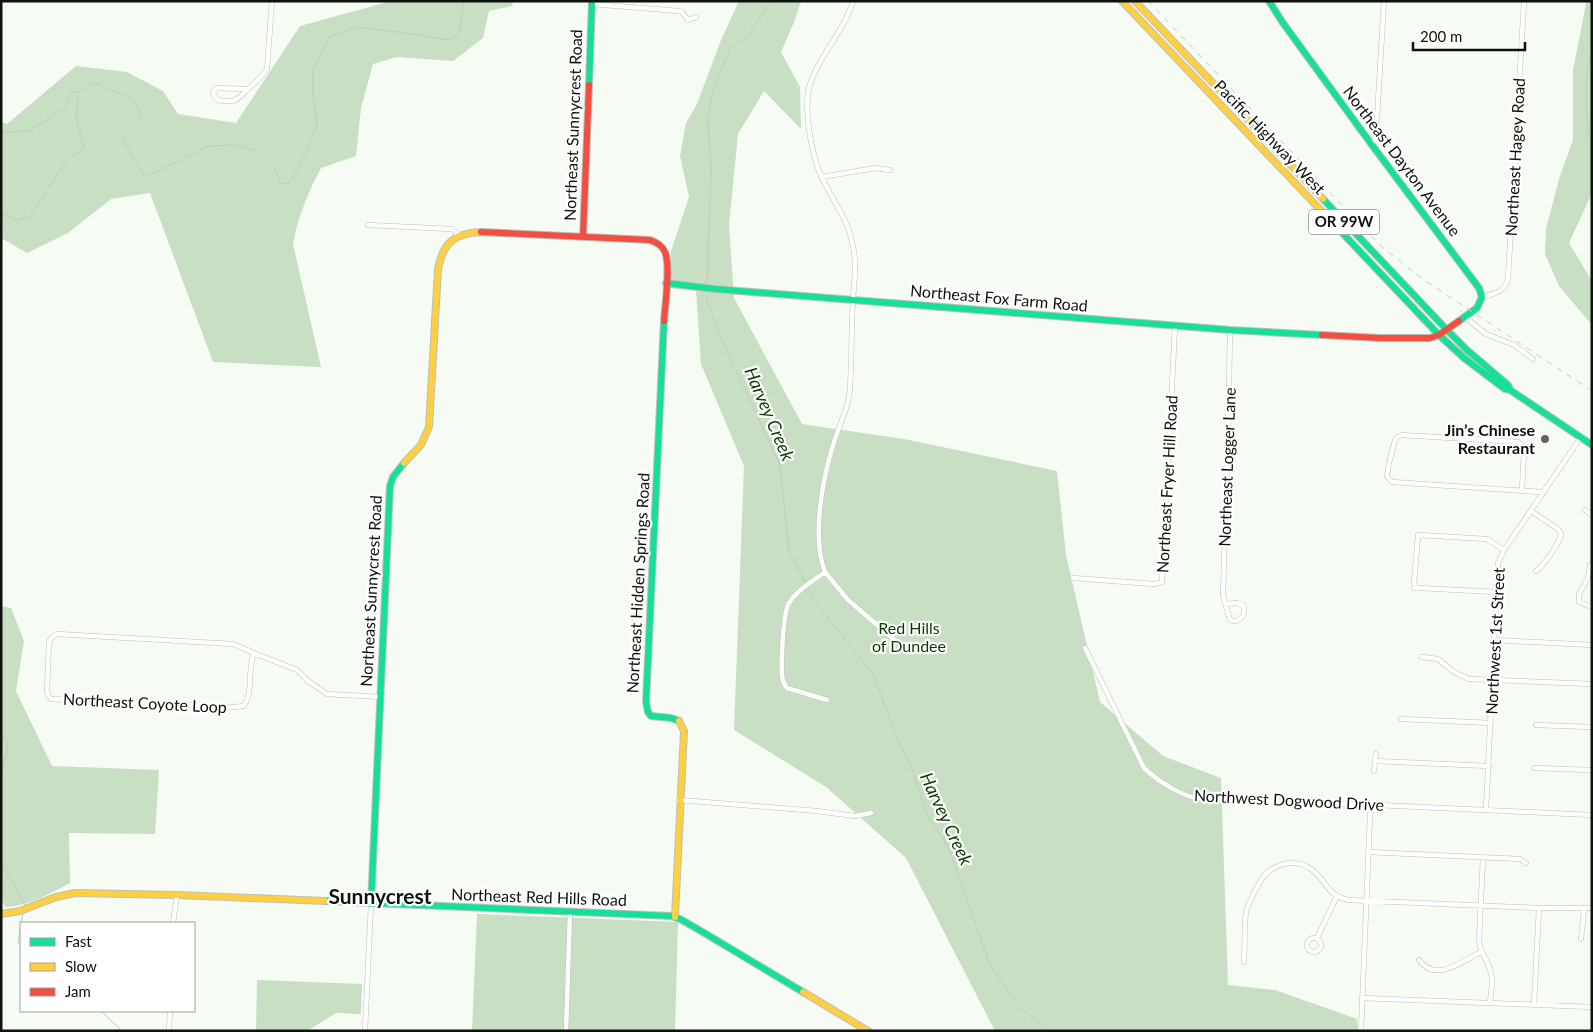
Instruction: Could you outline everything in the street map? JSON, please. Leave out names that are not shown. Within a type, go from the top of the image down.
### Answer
[{"type":"street","points":[[248,88],[216,88],[213,93],[214,97],[219,100],[231,102],[238,100],[248,88],[259,80],[267,69],[272,1]]},
{"type":"street","points":[[852,1],[842,26],[814,76],[808,94],[812,145],[822,177],[844,216],[853,247],[855,271],[849,394],[826,470],[822,492],[820,547],[825,572],[852,604],[903,647]]},
{"type":"street","name":"Pacific Highway West","points":[[1122,1],[1439,335],[1479,370],[1505,389],[1510,390],[1581,437]]},
{"type":"street","name":"Pacific Highway West","points":[[1135,1],[1447,330],[1508,385],[1510,390]]},
{"type":"street","name":"Northeast Dayton Avenue","points":[[1269,1],[1372,145],[1479,288],[1482,297]]},
{"type":"street","points":[[1372,145],[1376,135],[1384,1]]},
{"type":"street","name":"Northeast Hagey Road","points":[[1482,297],[1503,289],[1507,285],[1508,279],[1524,1]]},
{"type":"street","points":[[592,3],[679,11],[688,20],[696,17]]},
{"type":"street","name":"Northeast Sunnycrest Road","points":[[365,1031],[390,486],[395,474],[420,448],[428,434],[438,268],[444,248],[453,238],[459,235],[474,232],[583,236],[592,3]]},
{"type":"street","points":[[822,177],[875,168],[890,170]]},
{"type":"street","points":[[368,224],[452,229],[459,235]]},
{"type":"street","points":[[583,236],[650,240],[659,243],[665,250],[666,283]]},
{"type":"street","name":"Northeast Fox Farm Road","points":[[666,283],[715,289],[1230,330],[1380,338],[1430,338],[1447,330]]},
{"type":"street","name":"Northeast Hidden Springs Road","points":[[666,283],[646,702],[651,716],[673,718],[680,722],[683,727],[675,917]]},
{"type":"street","points":[[1447,330],[1477,308],[1482,297]]},
{"type":"street","points":[[1465,317],[1486,334],[1514,345],[1533,359]]},
{"type":"street","name":"Northeast Fryer Hill Road","points":[[1073,578],[1154,584],[1162,582],[1175,326]]},
{"type":"street","name":"Northeast Logger Lane","points":[[1225,604],[1223,585],[1230,388],[1230,330]]},
{"type":"street","points":[[1522,491],[1524,451],[1523,446],[1518,442],[1402,435],[1397,437],[1387,470],[1387,476],[1392,482],[1522,491],[1544,492]]},
{"type":"street","name":"OR 99W","points":[[1581,437],[1592,445]]},
{"type":"street","name":"Northwest 1st Street","points":[[1486,810],[1498,563],[1504,550],[1581,437]]},
{"type":"street","points":[[1585,510],[1592,515]]},
{"type":"street","points":[[1531,511],[1562,533],[1561,538],[1536,571]]},
{"type":"street","points":[[1496,592],[1415,587],[1418,535],[1487,539],[1504,550]]},
{"type":"street","points":[[1590,565],[1588,578],[1578,597],[1579,602],[1592,607]]},
{"type":"street","points":[[825,572],[794,597],[786,609],[782,658],[784,683],[790,690],[826,700]]},
{"type":"street","points":[[1237,603],[1243,605],[1245,612],[1241,619],[1237,621],[1230,620],[1225,604],[1237,603]]},
{"type":"street","name":"Northeast Coyote Loop","points":[[254,653],[250,663],[248,699],[246,704],[240,707],[54,699],[47,696],[49,642],[57,634],[227,642],[293,667],[315,687],[327,694],[380,697]]},
{"type":"street","points":[[1494,640],[1592,645]]},
{"type":"street","name":"Northwest Dogwood Drive","points":[[1085,648],[1144,768],[1183,794],[1201,799],[1592,815]]},
{"type":"street","points":[[1422,657],[1438,659],[1454,672],[1469,679],[1592,684]]},
{"type":"street","points":[[1401,719],[1491,723]]},
{"type":"street","points":[[1536,725],[1592,727]]},
{"type":"street","points":[[1374,771],[1376,754]]},
{"type":"street","points":[[1375,760],[1489,766]]},
{"type":"street","points":[[1534,768],[1592,770]]},
{"type":"street","points":[[679,800],[817,811],[854,816],[871,813]]},
{"type":"street","points":[[1361,1031],[1368,852],[1372,806]]},
{"type":"street","points":[[1368,852],[1520,860],[1526,863]]},
{"type":"street","points":[[1483,858],[1479,940],[1481,952],[1492,974],[1490,1002]]},
{"type":"street","points":[[1244,962],[1246,910],[1264,876],[1269,871],[1284,864],[1304,865],[1318,874],[1330,891],[1348,900],[1539,908],[1592,908]]},
{"type":"street","name":"Northeast Red Hills Road","points":[[1,914],[16,912],[68,893],[177,895],[654,914],[675,917],[868,1031]]},
{"type":"street","points":[[173,922],[177,895]]},
{"type":"street","points":[[1317,938],[1337,896]]},
{"type":"street","points":[[1534,1004],[1539,908]]},
{"type":"street","points":[[1581,940],[1584,909]]},
{"type":"street","points":[[566,1031],[570,912]]},
{"type":"street","points":[[1419,960],[1430,969],[1442,971],[1481,952]]},
{"type":"street","points":[[1362,998],[1592,1007]]},
{"type":"street","points":[[169,1031],[170,1012]]},
{"type":"green space","points":[[391,1],[513,1],[512,6],[489,11],[483,38],[453,61],[397,57],[373,64],[361,108],[356,156],[321,168],[304,205],[293,244],[321,367],[213,362],[150,193],[111,199],[68,233],[27,253],[1,238],[1,122],[7,124],[76,66],[127,72],[163,91],[178,114],[236,123],[300,26]]},
{"type":"green space","name":"Red Hills of Dundee","points":[[739,1],[801,1],[781,52],[800,87],[801,129],[764,91],[738,134],[729,225],[734,298],[802,424],[904,439],[1057,471],[1066,555],[1100,702],[1163,756],[1221,778],[1228,985],[1275,990],[1357,1019],[1358,1031],[995,1031],[906,858],[826,787],[734,730],[744,466],[701,364],[696,291],[670,288],[671,251],[689,197],[680,156],[686,123],[697,104],[721,40]]},
{"type":"green space","points":[[1584,1],[1592,1],[1592,193],[1569,243],[1592,281],[1592,325],[1559,286],[1545,254],[1546,229],[1559,179],[1573,140],[1573,70],[1586,4]]},
{"type":"green space","points":[[1,606],[11,608],[24,641],[16,691],[52,766],[159,770],[155,834],[69,833],[70,883],[31,902],[5,907],[1,898]]},
{"type":"green space","points":[[477,914],[678,922],[675,1031],[472,1031]]},
{"type":"green space","points":[[257,980],[362,984],[361,1014],[336,1013],[307,1031],[256,1031]]},
{"type":"waterway","points":[[1,213],[16,220],[30,217],[65,163],[84,148],[76,117],[79,92],[95,83],[135,100],[141,119],[122,138],[144,177],[208,146],[233,145],[259,151],[275,169],[281,184],[289,183],[299,168],[317,126],[313,94],[313,69],[329,37],[357,27],[447,40],[459,35],[464,1]]},
{"type":"waterway","name":"Harvey Creek","points":[[707,286],[711,171],[708,119],[713,90],[730,48],[748,36],[771,1]]},
{"type":"waterway","points":[[1589,139],[1586,83],[1592,50]]},
{"type":"waterway","points":[[1,132],[29,131],[64,109],[71,92],[78,92]]},
{"type":"waterway","name":"Harvey Creek","points":[[707,290],[707,302],[724,345],[780,465],[789,553],[806,583]]},
{"type":"waterway","name":"Harvey Creek","points":[[808,587],[816,603],[873,674],[892,725],[914,774],[926,813],[948,846],[990,965],[1017,1004],[1047,1031]]},
{"type":"waterway","points":[[1,736],[7,741],[7,752],[1,773]]},
{"type":"waterway","points":[[1,862],[25,905],[24,908]]},
{"type":"waterway","points":[[21,922],[23,914]]},
{"type":"waterway","points":[[20,930],[18,943],[20,945]]},
{"type":"waterway","points":[[102,1012],[119,1028],[119,1031]]},
{"type":"railway","points":[[1148,1],[1383,248],[1424,280],[1592,391]]},
{"type":"traffic: fast","points":[[589,85],[592,1]]},
{"type":"traffic: fast","points":[[1269,1],[1372,145],[1479,288],[1482,297],[1477,308],[1459,321]]},
{"type":"traffic: fast","points":[[1323,199],[1447,330],[1508,385],[1510,389]]},
{"type":"traffic: fast","points":[[1331,221],[1439,335],[1464,358],[1505,389],[1510,390],[1592,445]]},
{"type":"traffic: fast","points":[[666,283],[715,289],[1230,330],[1322,335]]},
{"type":"traffic: fast","points":[[664,321],[646,702],[651,716],[671,718],[679,721]]},
{"type":"traffic: fast","points":[[371,904],[390,486],[393,477],[404,463]]},
{"type":"traffic: fast","points":[[325,901],[671,916],[701,931],[803,992]]},
{"type":"traffic: slow","points":[[1122,1],[1331,221]]},
{"type":"traffic: slow","points":[[1135,1],[1323,199]]},
{"type":"traffic: slow","points":[[404,463],[421,445],[429,427],[440,260],[451,241],[457,237],[481,232]]},
{"type":"traffic: slow","points":[[675,917],[684,731],[679,721]]},
{"type":"traffic: slow","points":[[1,914],[20,911],[56,897],[75,893],[325,901]]},
{"type":"traffic: slow","points":[[803,992],[868,1031]]},
{"type":"traffic: jam","points":[[583,237],[589,85]]},
{"type":"traffic: jam","points":[[481,232],[650,240],[655,242],[665,252],[668,266],[664,321]]},
{"type":"traffic: jam","points":[[1322,335],[1430,338],[1439,335],[1459,321]]},
{"type":"place","name":"Jin’s Chinese Restaurant","points":[[1545,439]]},
{"type":"district","name":"Sunnycrest","points":[[380,897]]}]
